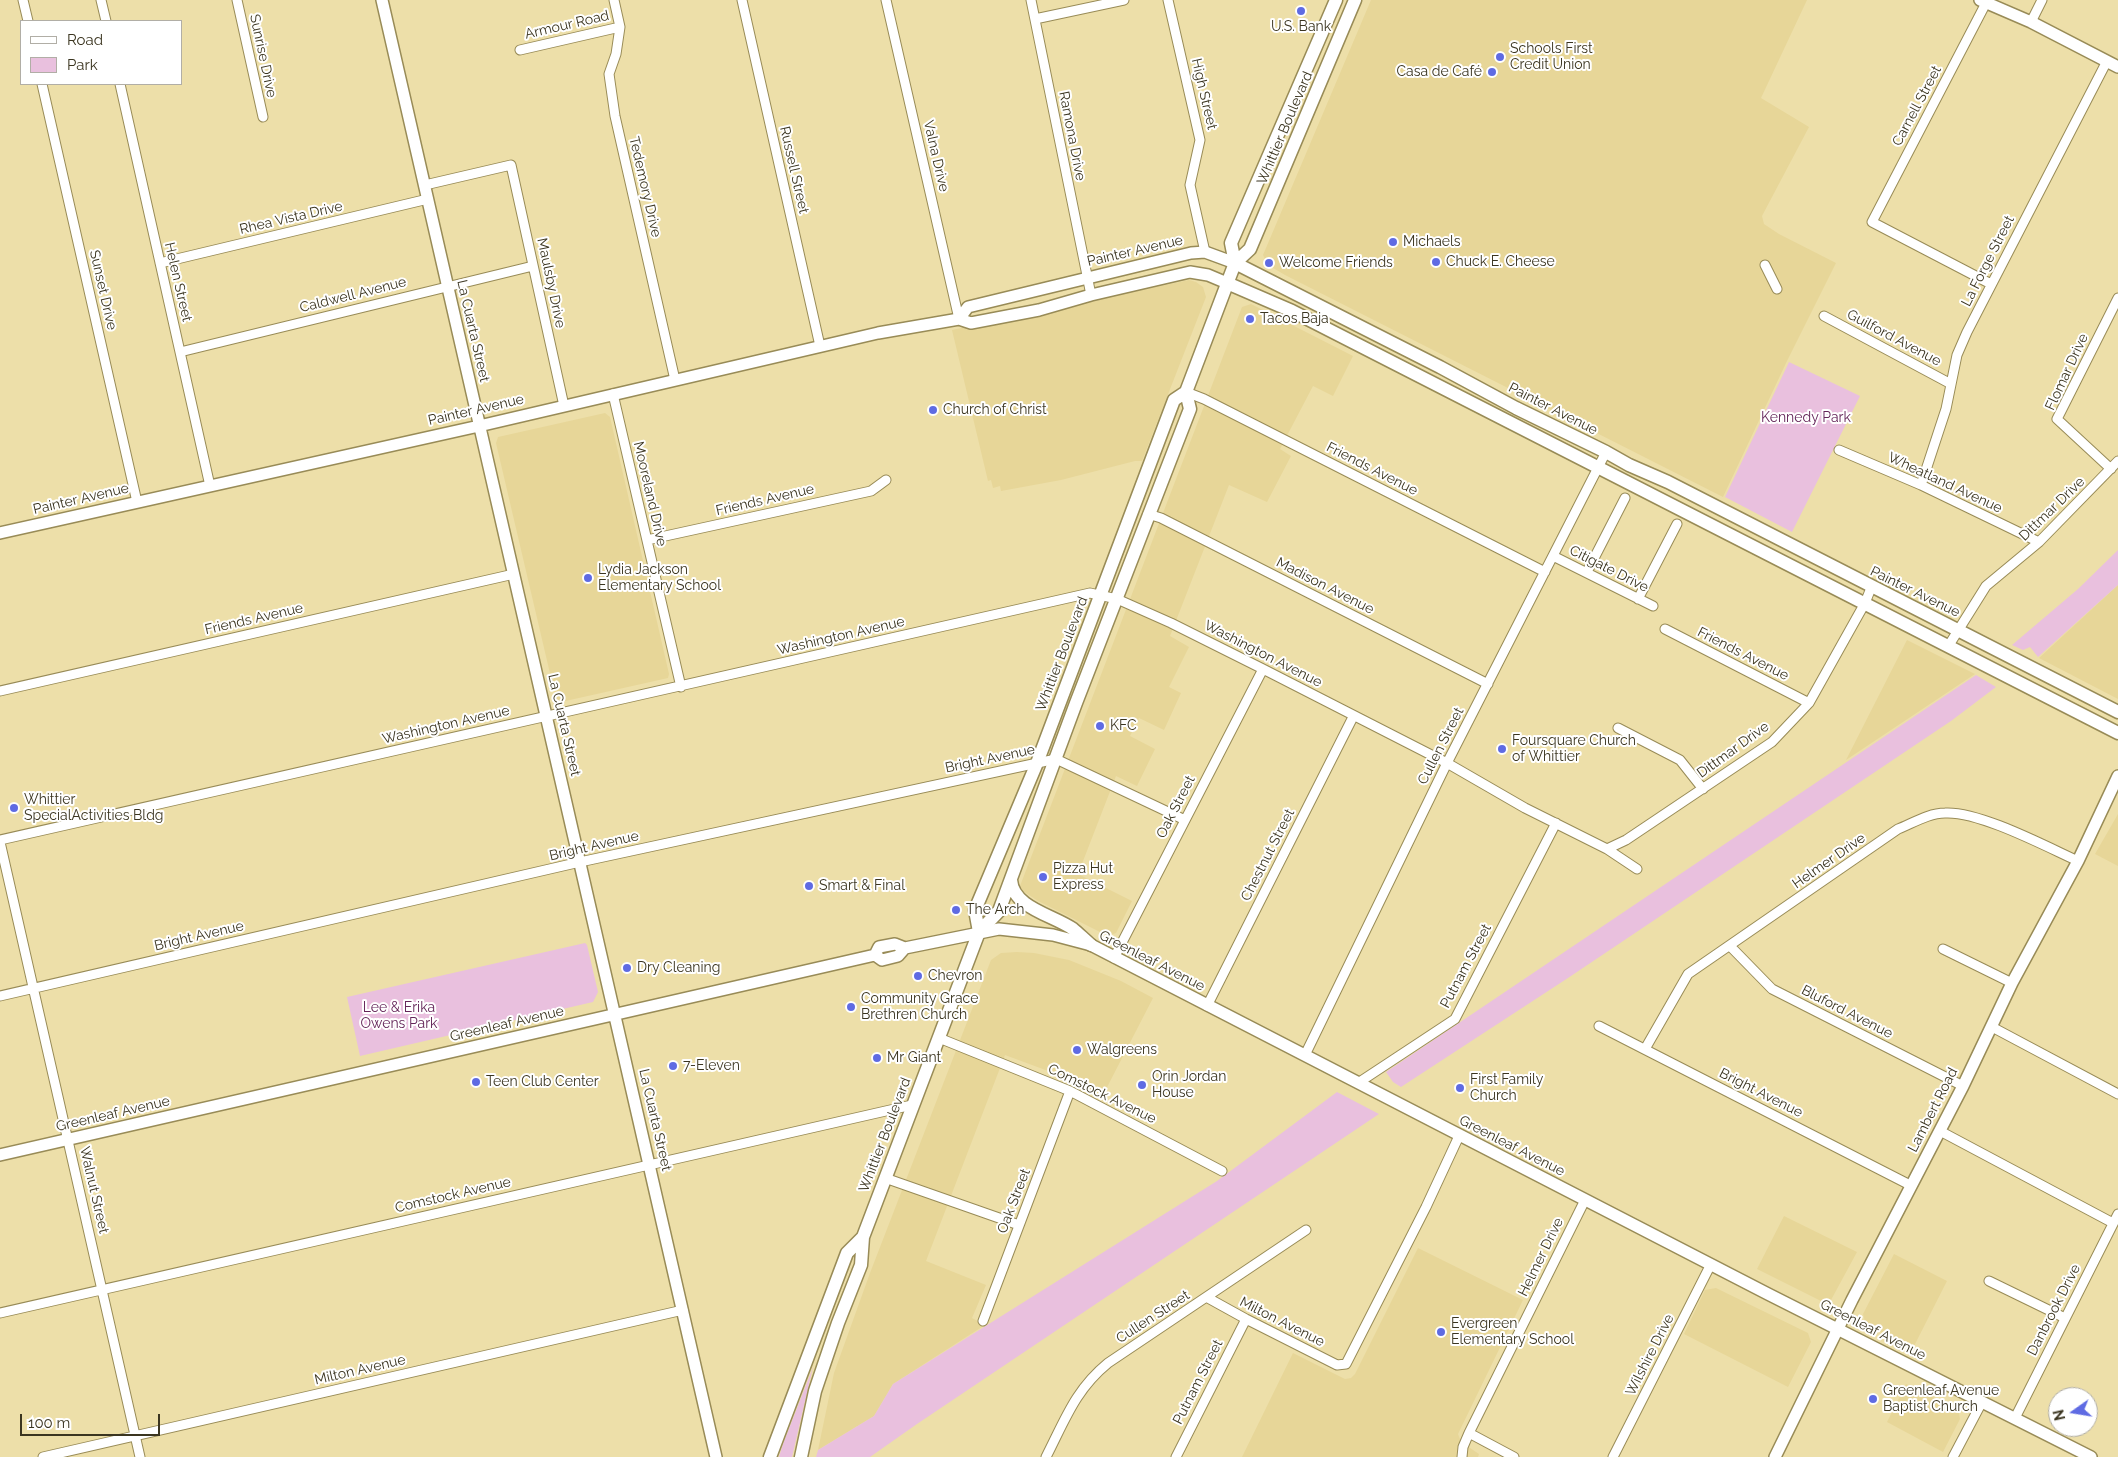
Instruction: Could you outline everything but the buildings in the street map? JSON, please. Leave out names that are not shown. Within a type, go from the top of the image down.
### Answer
[{"type":"main road","name":"Whittier Boulevard","points":[[1236,264],[1232,243],[1336,0]]},
{"type":"main road","name":"Whittier Boulevard","points":[[801,1457],[816,1391],[838,1323],[861,1265],[863,1237],[912,1104],[979,932],[999,911],[1011,880],[1148,514],[1190,409],[1186,392],[1227,283],[1236,264],[1250,249],[1355,0]]},
{"type":"main road","name":"Painter Avenue","points":[[1236,264],[2118,712]]},
{"type":"main road","name":"Painter Avenue","points":[[1227,283],[1274,302],[1508,420],[2118,733]]},
{"type":"main road","name":"Whittier Boulevard","points":[[979,932],[975,910],[1036,763],[1174,400],[1186,392]]},
{"type":"main road","points":[[1508,420],[1518,417],[1549,432],[1561,430]]},
{"type":"main road","points":[[1011,880],[1014,894],[1022,902],[1073,929],[1091,945]]},
{"type":"main road","name":"Whittier Boulevard","points":[[770,1457],[847,1253],[863,1237]]},
{"type":"street","points":[[23,0],[28,20]]},
{"type":"street","points":[[101,0],[106,20]]},
{"type":"street","name":"Sunrise Drive","points":[[237,0],[263,117]]},
{"type":"street","name":"La Cuarta Street","points":[[382,0],[650,1164],[713,1456]]},
{"type":"street","name":"Tedemory Drive","points":[[614,0],[620,27],[616,54],[609,74],[610,86],[617,125],[675,380]]},
{"type":"street","name":"Russell Street","points":[[742,0],[820,346]]},
{"type":"street","name":"Valna Drive","points":[[886,0],[958,319]]},
{"type":"street","name":"Ramona Drive","points":[[1031,0],[1086,278],[1091,295]]},
{"type":"street","points":[[1035,19],[1124,0]]},
{"type":"street","name":"High Street","points":[[1168,0],[1200,140],[1190,185],[1205,252]]},
{"type":"street","points":[[2031,22],[2042,0]]},
{"type":"street","points":[[1983,2],[2031,22],[2118,67]]},
{"type":"street","name":"Carnell Street","points":[[1983,2],[1872,222],[1991,284]]},
{"type":"street","name":"Armour Road","points":[[520,50],[620,27]]},
{"type":"street","name":"La Forge Street","points":[[1921,485],[1946,409],[1957,355],[1991,284],[2107,61]]},
{"type":"street","name":"Sunset Drive","points":[[42,85],[137,502]]},
{"type":"street","name":"Helen Street","points":[[120,85],[210,486]]},
{"type":"street","name":"Maulsby Drive","points":[[425,185],[511,165],[564,406]]},
{"type":"street","name":"Rhea Vista Drive","points":[[160,263],[428,199]]},
{"type":"street","name":"Painter Avenue","points":[[958,319],[968,307],[1191,253],[1205,252],[1236,264]]},
{"type":"street","points":[[1765,265],[1776,289]]},
{"type":"street","name":"Caldwell Avenue","points":[[180,352],[533,266]]},
{"type":"street","name":"Painter Avenue","points":[[0,532],[479,426],[878,332],[958,319],[971,323],[1039,310],[1091,295],[1190,272],[1208,275],[1227,283]]},
{"type":"street","name":"Flomar Drive","points":[[2111,469],[2057,419],[2118,298]]},
{"type":"street","name":"Guilford Avenue","points":[[1824,316],[1952,384]]},
{"type":"street","name":"Friends Avenue","points":[[1186,392],[1204,399],[1545,572]]},
{"type":"street","name":"Mooreland Drive","points":[[613,394],[681,687]]},
{"type":"street","name":"Wheatland Avenue","points":[[1839,450],[1921,485],[2039,542]]},
{"type":"street","name":"Cullen Street","points":[[1305,1055],[1447,763],[1606,452]]},
{"type":"street","name":"Dittmar Drive","points":[[1948,645],[1986,586],[2039,542],[2118,461]]},
{"type":"street","name":"Friends Avenue","points":[[647,540],[871,490],[886,480]]},
{"type":"street","points":[[1587,572],[1625,498]]},
{"type":"street","name":"Madison Avenue","points":[[1148,514],[1161,518],[1488,684]]},
{"type":"street","points":[[1638,599],[1677,524]]},
{"type":"street","name":"Citigate Drive","points":[[1553,556],[1653,606]]},
{"type":"street","name":"Friends Avenue","points":[[0,692],[514,574]]},
{"type":"street","name":"Dittmar Drive","points":[[1606,849],[1626,840],[1772,742],[1809,703],[1872,588]]},
{"type":"street","name":"Washington Avenue","points":[[0,841],[1090,593],[1117,599],[1171,623],[1263,669],[1447,763],[1606,849],[1637,869]]},
{"type":"street","name":"Friends Avenue","points":[[1665,629],[1809,703]]},
{"type":"street","name":"Oak Street","points":[[1114,958],[1263,669]]},
{"type":"street","name":"Chestnut Street","points":[[1207,1006],[1354,717]]},
{"type":"street","points":[[1618,728],[1680,760],[1703,789]]},
{"type":"street","name":"Bright Avenue","points":[[0,996],[580,862],[1056,758],[1184,820]]},
{"type":"street","name":"Lambert Road","points":[[1775,1457],[1910,1185],[1963,1086],[2012,983],[2078,861],[2118,776]]},
{"type":"street","name":"Helmer Drive","points":[[1645,1049],[1688,974],[1898,829],[1926,817],[1945,812],[1974,816],[2078,861]]},
{"type":"street","name":"Putnam Street","points":[[1358,1083],[1455,1019],[1556,823]]},
{"type":"street","name":"Walnut Street","points":[[0,841],[140,1457]]},
{"type":"street","name":"Greenleaf Avenue","points":[[0,1155],[875,955],[882,960],[887,959],[898,956],[905,948],[979,932],[999,929],[1020,930],[1091,945],[1837,1330],[2091,1457]]},
{"type":"street","name":"Bluford Avenue","points":[[1730,946],[1772,989],[1963,1086]]},
{"type":"street","points":[[1943,949],[2012,983]]},
{"type":"street","name":"Bright Avenue","points":[[1599,1026],[1910,1185]]},
{"type":"street","points":[[1992,1027],[2118,1094]]},
{"type":"street","name":"Comstock Avenue","points":[[939,1038],[1070,1091],[1222,1172]]},
{"type":"street","name":"Oak Street","points":[[982,1322],[1070,1091]]},
{"type":"street","name":"Comstock Avenue","points":[[0,1313],[912,1104]]},
{"type":"street","points":[[1940,1131],[2113,1222]]},
{"type":"street","name":"Milton Avenue","points":[[1208,1298],[1337,1365],[1346,1364],[1424,1212],[1459,1136]]},
{"type":"street","points":[[885,1178],[1020,1225]]},
{"type":"street","name":"Helmer Drive","points":[[1462,1457],[1463,1447],[1469,1433],[1584,1200]]},
{"type":"street","name":"Danbrook Drive","points":[[2015,1418],[2118,1214]]},
{"type":"street","name":"Cullen Street","points":[[1046,1457],[1075,1398],[1091,1377],[1108,1363],[1208,1298],[1306,1230]]},
{"type":"street","name":"Wilshire Drive","points":[[1613,1457],[1711,1264]]},
{"type":"street","points":[[1989,1281],[2065,1318]]},
{"type":"street","name":"Milton Avenue","points":[[42,1457],[683,1310]]},
{"type":"street","name":"Putnam Street","points":[[1176,1457],[1246,1319]]},
{"type":"street","points":[[1953,1457],[1982,1402]]},
{"type":"street","points":[[1469,1433],[1514,1457]]},
{"type":"shaded area","points":[[1371,0],[1807,0],[1761,98],[1809,127],[1762,216],[1764,224],[1779,234],[1836,263],[1787,361],[1723,497],[1268,265],[1263,255]]},
{"type":"shaded area","points":[[1189,280],[1203,287],[1206,297],[1142,461],[1135,461],[1061,480],[1001,491],[1000,486],[993,488],[991,480],[988,481],[952,330]]},
{"type":"shaded area","points":[[1251,304],[1353,356],[1333,396],[1313,386],[1280,449],[1291,456],[1267,502],[1229,485],[1170,636],[1189,647],[1169,687],[1181,693],[1164,730],[1139,718],[1130,736],[1155,749],[1137,786],[1116,776],[1078,874],[1132,901],[1116,933],[1108,936],[1038,901],[1023,891],[1020,886],[1242,307]]},
{"type":"shaded area","name":"Lydia Jackson Elementary School","points":[[605,413],[610,417],[669,674],[668,678],[561,702],[556,699],[496,443],[498,437]]},
{"type":"shaded area","points":[[2118,585],[2118,699],[2039,658]]},
{"type":"shaded area","points":[[1907,640],[1975,674],[1846,760]]},
{"type":"shaded area","points":[[2118,814],[2118,866],[2095,854]]},
{"type":"shaded area","points":[[1001,953],[1034,953],[1069,960],[1121,981],[1153,998],[1103,1095],[1059,1075],[1005,1055],[926,1261],[986,1285],[972,1318],[985,1325],[893,1384],[874,1416],[818,1450],[834,1373],[870,1273],[991,960]]},
{"type":"shaded area","points":[[1784,1216],[1857,1252],[1831,1300],[1823,1302],[1757,1269]]},
{"type":"shaded area","name":"Evergreen Elementary School","points":[[1418,1248],[1523,1300],[1458,1434],[1461,1442],[1479,1454],[1478,1457],[1242,1457],[1293,1353],[1345,1379],[1351,1378],[1355,1374]]},
{"type":"shaded area","points":[[1894,1254],[1947,1281],[1913,1348],[1866,1325],[1863,1314]]},
{"type":"shaded area","points":[[1716,1288],[1808,1333],[1811,1342],[1788,1387],[1684,1334],[1705,1290]]},
{"type":"shaded area","points":[[1906,1384],[1958,1409],[1960,1419],[1943,1452],[1887,1422]]},
{"type":"green space","name":"Kennedy Park","points":[[1789,362],[1860,396],[1792,532],[1725,497]]},
{"type":"green space","points":[[2118,550],[2118,585],[2038,657],[2030,647],[2023,650],[2012,645],[2078,589]]},
{"type":"green space","points":[[1976,675],[1996,687],[1951,721],[1568,978],[1401,1087],[1393,1082],[1386,1072]]},
{"type":"green space","name":"Lee & Erika Owens Park","points":[[585,943],[598,992],[593,1002],[360,1056],[347,997]]},
{"type":"green space","points":[[1337,1092],[1379,1114],[870,1457],[816,1457],[818,1450],[874,1416],[893,1384],[1217,1181]]},
{"type":"green space","points":[[813,1367],[792,1457],[779,1457],[783,1444]]},
{"type":"place","name":"U.S. Bank","points":[[1301,11]]},
{"type":"place","name":"Schools First Credit Union","points":[[1500,57]]},
{"type":"place","name":"Casa de Café","points":[[1492,72]]},
{"type":"place","name":"Michaels","points":[[1393,242]]},
{"type":"place","name":"Chuck E. Cheese","points":[[1436,262]]},
{"type":"place","name":"Welcome Friends","points":[[1269,263]]},
{"type":"place","name":"Tacos Baja","points":[[1250,319]]},
{"type":"place","name":"Church of Christ","points":[[933,410]]},
{"type":"place","name":"Lydia Jackson Elementary School","points":[[588,578]]},
{"type":"place","name":"KFC","points":[[1100,726]]},
{"type":"place","name":"Foursquare Church of Whittier","points":[[1502,749]]},
{"type":"place","name":"Whittier SpecialActivities Bldg","points":[[14,808]]},
{"type":"place","name":"Pizza Hut Express","points":[[1043,877]]},
{"type":"place","name":"Smart & Final","points":[[809,886]]},
{"type":"place","name":"The Arch","points":[[956,910]]},
{"type":"place","name":"Dry Cleaning","points":[[627,968]]},
{"type":"place","name":"Chevron","points":[[918,976]]},
{"type":"place","name":"Community Grace Brethren Church","points":[[851,1007]]},
{"type":"place","name":"Walgreens","points":[[1077,1050]]},
{"type":"place","name":"Mr Giant","points":[[877,1058]]},
{"type":"place","name":"7-Eleven","points":[[673,1066]]},
{"type":"place","name":"Teen Club Center","points":[[476,1082]]},
{"type":"place","name":"Orin Jordan House","points":[[1142,1085]]},
{"type":"place","name":"First Family Church","points":[[1460,1088]]},
{"type":"place","name":"Evergreen Elementary School","points":[[1441,1332]]},
{"type":"place","name":"Greenleaf Avenue Baptist Church","points":[[1873,1399]]}]
